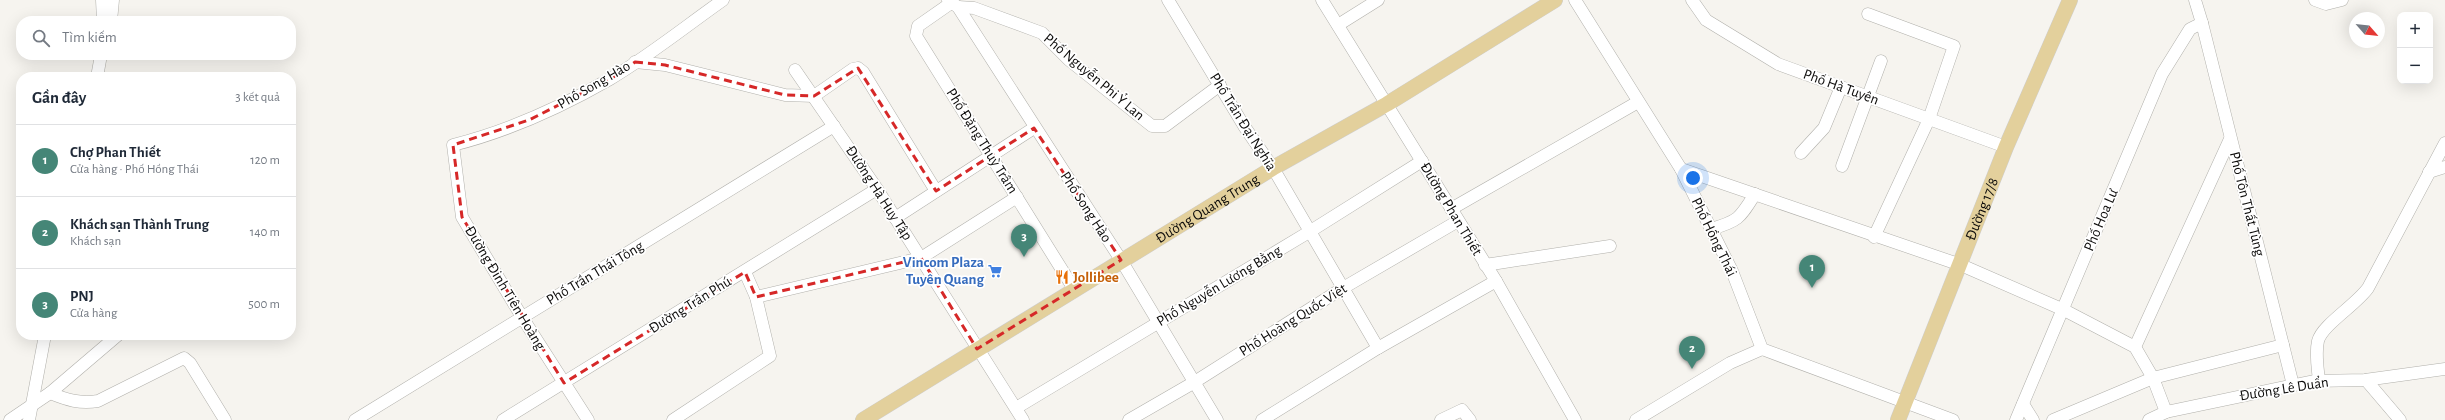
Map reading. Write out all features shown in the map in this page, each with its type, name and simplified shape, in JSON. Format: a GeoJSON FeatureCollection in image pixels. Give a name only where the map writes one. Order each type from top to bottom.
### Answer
{"type":"FeatureCollection","features":[{"type":"Feature","properties":{"kind":"main road","name":"Đường Quang Trung"},"geometry":{"type":"LineString","coordinates":[[863,420],[1273,168],[1387,104],[1554,0]]}},
{"type":"Feature","properties":{"kind":"main road","name":"Đường 17/8"},"geometry":{"type":"LineString","coordinates":[[1898,420],[1961,265],[2006,146],[2070,0]]}},
{"type":"Feature","properties":{"kind":"street"},"geometry":{"type":"LineString","coordinates":[[102,0],[103,16]]}},
{"type":"Feature","properties":{"kind":"street"},"geometry":{"type":"LineString","coordinates":[[112,16],[114,0]]}},
{"type":"Feature","properties":{"kind":"street","name":"Phố Song Hào"},"geometry":{"type":"LineString","coordinates":[[453,145],[529,120],[612,78],[723,0]]}},
{"type":"Feature","properties":{"kind":"street","name":"Phố Trần Đại Nghĩa"},"geometry":{"type":"LineString","coordinates":[[1168,0],[1273,168],[1308,232],[1378,348]]}},
{"type":"Feature","properties":{"kind":"street","name":"Đường Phan Thiết"},"geometry":{"type":"LineString","coordinates":[[1322,0],[1496,281],[1574,420]]}},
{"type":"Feature","properties":{"kind":"street"},"geometry":{"type":"LineString","coordinates":[[1338,25],[1378,0]]}},
{"type":"Feature","properties":{"kind":"street","name":"Phố Hồng Thái"},"geometry":{"type":"LineString","coordinates":[[1575,0],[1681,169],[1732,271],[1762,349]]}},
{"type":"Feature","properties":{"kind":"street","name":"Phố Hà Tuyên"},"geometry":{"type":"LineString","coordinates":[[1692,0],[1706,20],[1778,64],[2006,146]]}},
{"type":"Feature","properties":{"kind":"street","name":"Phố Tôn Thất Tùng"},"geometry":{"type":"LineString","coordinates":[[2195,0],[2198,24],[2230,139],[2293,385]]}},
{"type":"Feature","properties":{"kind":"street"},"geometry":{"type":"LineString","coordinates":[[2315,0],[2326,4],[2342,0]]}},
{"type":"Feature","properties":{"kind":"street","name":"Phố Song Hào"},"geometry":{"type":"LineString","coordinates":[[952,4],[1122,260],[1193,383],[1217,420]]}},
{"type":"Feature","properties":{"kind":"street","name":"Phố Nguyễn Phi Ỷ Lan"},"geometry":{"type":"LineString","coordinates":[[952,4],[974,8],[1042,33],[1069,60],[1152,126],[1165,126],[1220,85]]}},
{"type":"Feature","properties":{"kind":"street","name":"Phố Đặng Thuỳ Trâm"},"geometry":{"type":"LineString","coordinates":[[952,4],[918,26],[916,36],[1074,289]]}},
{"type":"Feature","properties":{"kind":"street"},"geometry":{"type":"LineString","coordinates":[[1868,14],[1954,46],[1929,119],[1874,237]]}},
{"type":"Feature","properties":{"kind":"street","name":"Phố Hoa Lư"},"geometry":{"type":"LineString","coordinates":[[2016,420],[2064,310],[2162,74],[2190,29],[2198,24]]}},
{"type":"Feature","properties":{"kind":"street"},"geometry":{"type":"LineString","coordinates":[[98,72],[100,60]]}},
{"type":"Feature","properties":{"kind":"street"},"geometry":{"type":"LineString","coordinates":[[1842,166],[1881,61]]}},
{"type":"Feature","properties":{"kind":"street"},"geometry":{"type":"LineString","coordinates":[[635,62],[665,65],[785,94],[814,96],[853,69],[858,68],[863,72],[936,191]]}},
{"type":"Feature","properties":{"kind":"street","name":"Đường Hà Huy Tập"},"geometry":{"type":"LineString","coordinates":[[795,70],[876,188],[1023,420]]}},
{"type":"Feature","properties":{"kind":"street"},"geometry":{"type":"LineString","coordinates":[[1801,153],[1824,128],[1841,87]]}},
{"type":"Feature","properties":{"kind":"street"},"geometry":{"type":"LineString","coordinates":[[1451,209],[1638,102]]}},
{"type":"Feature","properties":{"kind":"street","name":"Phố Trần Thái Tông"},"geometry":{"type":"LineString","coordinates":[[355,420],[834,126]]}},
{"type":"Feature","properties":{"kind":"street"},"geometry":{"type":"LineString","coordinates":[[895,218],[1034,128]]}},
{"type":"Feature","properties":{"kind":"street"},"geometry":{"type":"LineString","coordinates":[[2135,347],[2230,139]]}},
{"type":"Feature","properties":{"kind":"street"},"geometry":{"type":"LineString","coordinates":[[2320,381],[2317,353],[2321,334],[2361,298],[2368,288],[2445,143]]}},
{"type":"Feature","properties":{"kind":"street","name":"Đường Đinh Tiên Hoàng"},"geometry":{"type":"LineString","coordinates":[[453,145],[462,217],[522,317],[588,420]]}},
{"type":"Feature","properties":{"kind":"street","name":"Phố Nguyễn Lương Bằng"},"geometry":{"type":"LineString","coordinates":[[1016,408],[1308,232],[1422,161]]}},
{"type":"Feature","properties":{"kind":"street"},"geometry":{"type":"LineString","coordinates":[[2429,172],[2445,167]]}},
{"type":"Feature","properties":{"kind":"street"},"geometry":{"type":"LineString","coordinates":[[1681,169],[1874,237],[1961,265],[2064,310],[2135,347],[2153,378],[2166,412]]}},
{"type":"Feature","properties":{"kind":"street","name":"Đường Trần Phú"},"geometry":{"type":"LineString","coordinates":[[503,420],[745,272],[876,188]]}},
{"type":"Feature","properties":{"kind":"street"},"geometry":{"type":"LineString","coordinates":[[1711,229],[1732,223],[1741,217],[1755,194]]}},
{"type":"Feature","properties":{"kind":"street"},"geometry":{"type":"LineString","coordinates":[[756,297],[921,258],[1017,197]]}},
{"type":"Feature","properties":{"kind":"street","name":"Phố Hoàng Quốc Việt"},"geometry":{"type":"LineString","coordinates":[[1129,420],[1193,383],[1343,288],[1458,221]]}},
{"type":"Feature","properties":{"kind":"street"},"geometry":{"type":"LineString","coordinates":[[1486,265],[1610,246]]}},
{"type":"Feature","properties":{"kind":"street"},"geometry":{"type":"LineString","coordinates":[[673,420],[770,356],[756,297],[745,272]]}},
{"type":"Feature","properties":{"kind":"street"},"geometry":{"type":"LineString","coordinates":[[1262,420],[1378,348],[1496,281]]}},
{"type":"Feature","properties":{"kind":"street"},"geometry":{"type":"LineString","coordinates":[[29,420],[43,340]]}},
{"type":"Feature","properties":{"kind":"street"},"geometry":{"type":"LineString","coordinates":[[10,420],[50,393],[112,340]]}},
{"type":"Feature","properties":{"kind":"street"},"geometry":{"type":"LineString","coordinates":[[2053,420],[2153,378],[2283,345]]}},
{"type":"Feature","properties":{"kind":"street"},"geometry":{"type":"LineString","coordinates":[[1636,420],[1730,363],[1762,349],[1906,401],[1953,420]]}},
{"type":"Feature","properties":{"kind":"street"},"geometry":{"type":"LineString","coordinates":[[50,393],[72,402],[85,403],[98,401],[184,358],[190,363],[225,420]]}},
{"type":"Feature","properties":{"kind":"street","name":"Đường Lê Duẩn"},"geometry":{"type":"LineString","coordinates":[[2149,420],[2166,412],[2293,385],[2320,381],[2366,380],[2445,369]]}},
{"type":"Feature","properties":{"kind":"street"},"geometry":{"type":"LineString","coordinates":[[2366,380],[2400,420]]}},
{"type":"Feature","properties":{"kind":"street"},"geometry":{"type":"LineString","coordinates":[[2023,404],[2034,420]]}},
{"type":"Feature","properties":{"kind":"street"},"geometry":{"type":"LineString","coordinates":[[1441,420],[1462,410],[1470,420]]}},
{"type":"Feature","properties":{"kind":"highlighted area"},"geometry":{"type":"Polygon","coordinates":[[[635,62],[665,65],[785,95],[814,96],[858,68],[936,191],[1034,128],[1121,260],[977,349],[921,258],[756,297],[745,272],[564,383],[462,217],[453,145],[529,120],[612,78],[635,62]]]}},
{"type":"Feature","properties":{"kind":"place","name":"PNJ"},"geometry":{"type":"Point","coordinates":[1024,257]}},
{"type":"Feature","properties":{"kind":"place","name":"Vincom Plaza Tuyên Quang"},"geometry":{"type":"Point","coordinates":[995,271]}},
{"type":"Feature","properties":{"kind":"place","name":"Jollibee"},"geometry":{"type":"Point","coordinates":[1062,277]}},
{"type":"Feature","properties":{"kind":"place","name":"Chợ Phan Thiết"},"geometry":{"type":"Point","coordinates":[1812,288]}},
{"type":"Feature","properties":{"kind":"place","name":"Khách sạn Thành Trung"},"geometry":{"type":"Point","coordinates":[1692,369]}}]}
